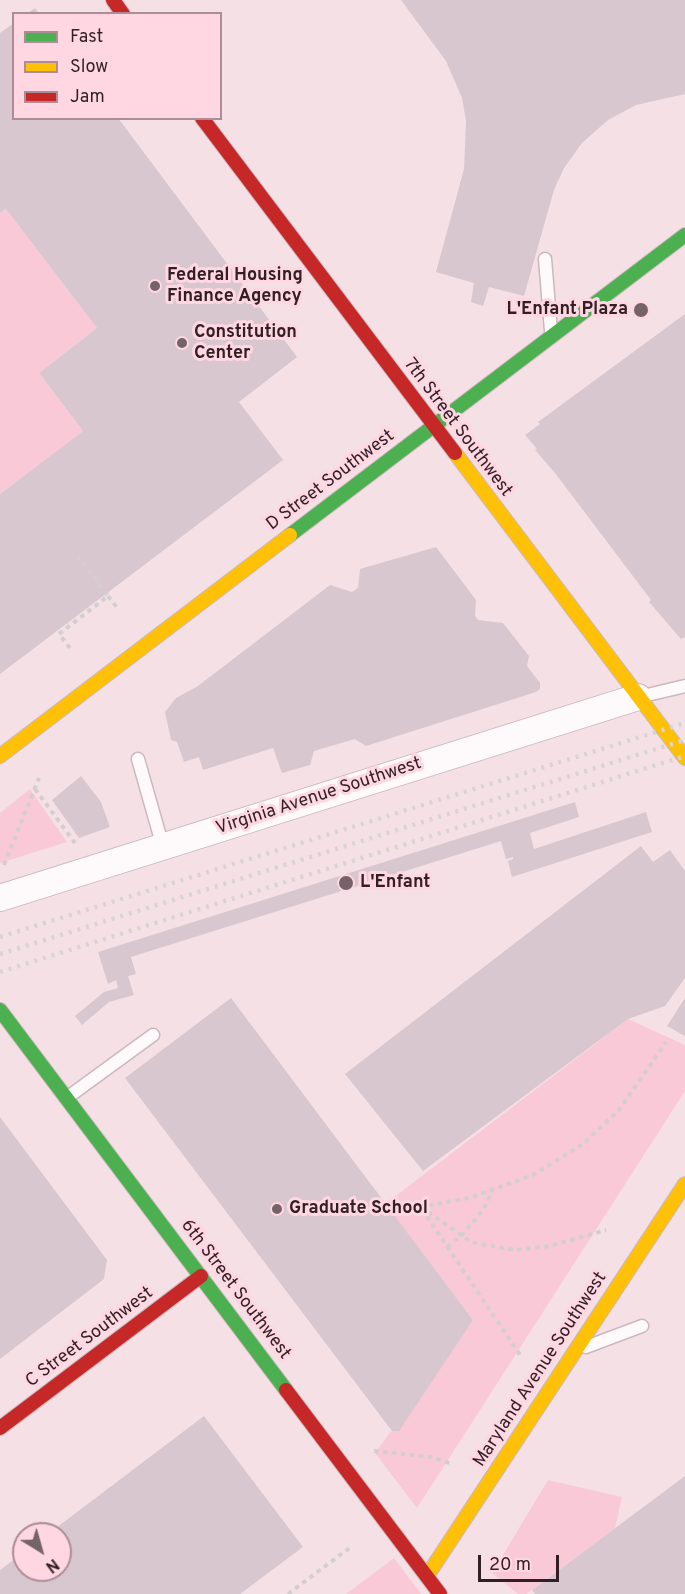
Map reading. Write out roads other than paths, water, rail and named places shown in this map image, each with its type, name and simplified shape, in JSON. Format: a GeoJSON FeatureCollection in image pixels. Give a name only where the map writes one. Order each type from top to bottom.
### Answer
{"type":"FeatureCollection","features":[{"type":"Feature","properties":{"kind":"street","name":"7th Street Southwest"},"geometry":{"type":"LineString","coordinates":[[203,120],[432,426],[685,758]]}},
{"type":"Feature","properties":{"kind":"street","name":"D Street Southwest"},"geometry":{"type":"LineString","coordinates":[[0,756],[685,235]]}},
{"type":"Feature","properties":{"kind":"street","name":"Virginia Avenue Southwest"},"geometry":{"type":"LineString","coordinates":[[0,898],[638,697]]}},
{"type":"Feature","properties":{"kind":"street","name":"6th Street Southwest"},"geometry":{"type":"LineString","coordinates":[[0,1010],[440,1594]]}},
{"type":"Feature","properties":{"kind":"street","name":"Maryland Avenue Southwest"},"geometry":{"type":"LineString","coordinates":[[427,1576],[685,1184]]}},
{"type":"Feature","properties":{"kind":"street","name":"C Street Southwest"},"geometry":{"type":"LineString","coordinates":[[0,1428],[201,1276]]}},
{"type":"Feature","properties":{"kind":"lane"},"geometry":{"type":"LineString","coordinates":[[545,259],[552,335]]}},
{"type":"Feature","properties":{"kind":"lane"},"geometry":{"type":"LineString","coordinates":[[638,697],[685,686]]}},
{"type":"Feature","properties":{"kind":"lane"},"geometry":{"type":"LineString","coordinates":[[138,759],[163,847]]}},
{"type":"Feature","properties":{"kind":"lane"},"geometry":{"type":"LineString","coordinates":[[67,1098],[153,1035]]}},
{"type":"Feature","properties":{"kind":"lane"},"geometry":{"type":"LineString","coordinates":[[576,1350],[642,1326]]}},
{"type":"Feature","properties":{"kind":"railway"},"geometry":{"type":"LineString","coordinates":[[0,937],[685,723]]}},
{"type":"Feature","properties":{"kind":"railway"},"geometry":{"type":"LineString","coordinates":[[0,954],[685,740]]}},
{"type":"Feature","properties":{"kind":"railway"},"geometry":{"type":"LineString","coordinates":[[0,972],[685,756]]}},
{"type":"Feature","properties":{"kind":"place","name":"Federal Housing Finance Agency"},"geometry":{"type":"Point","coordinates":[155,286]}},
{"type":"Feature","properties":{"kind":"place","name":"L'Enfant Plaza"},"geometry":{"type":"Point","coordinates":[641,310]}},
{"type":"Feature","properties":{"kind":"place","name":"Constitution Center"},"geometry":{"type":"Point","coordinates":[182,343]}},
{"type":"Feature","properties":{"kind":"place","name":"L'Enfant"},"geometry":{"type":"Point","coordinates":[346,883]}},
{"type":"Feature","properties":{"kind":"place","name":"Graduate School"},"geometry":{"type":"Point","coordinates":[277,1209]}}]}
